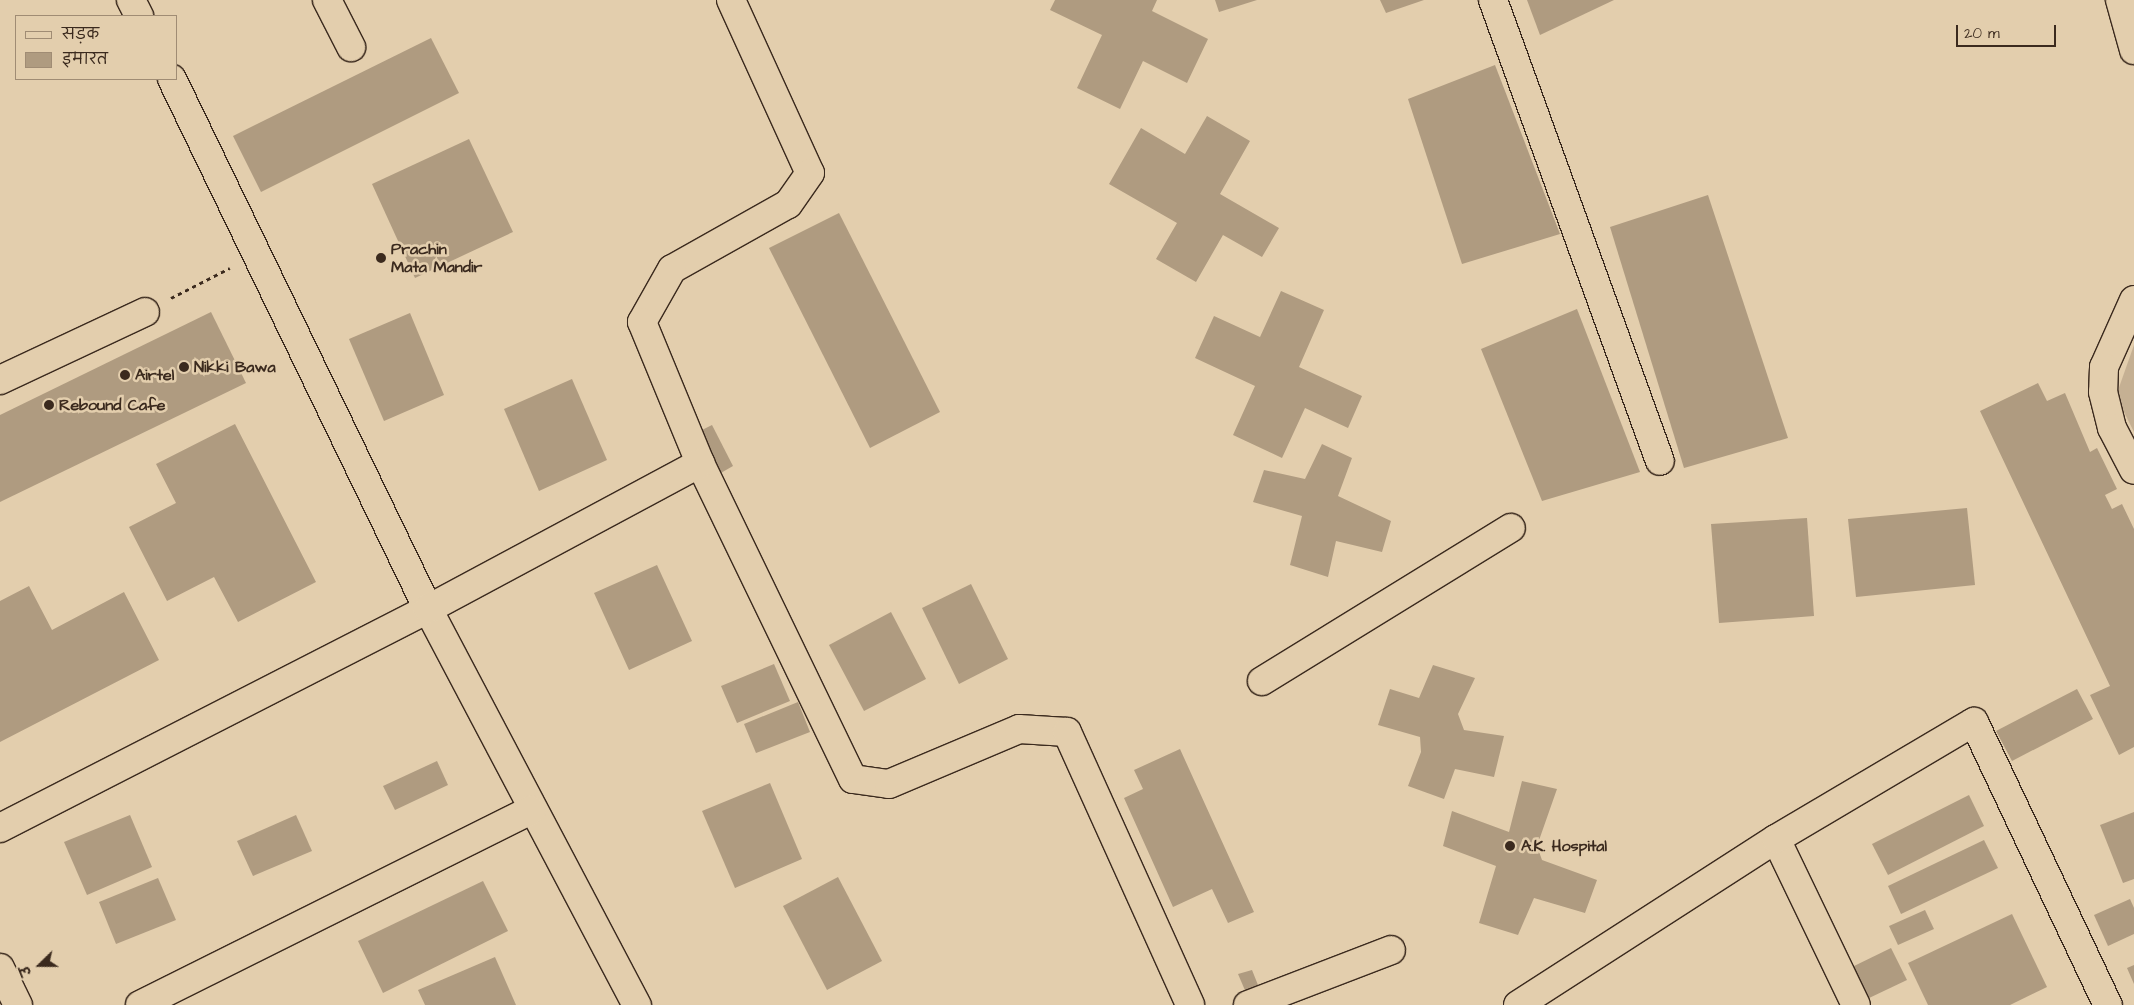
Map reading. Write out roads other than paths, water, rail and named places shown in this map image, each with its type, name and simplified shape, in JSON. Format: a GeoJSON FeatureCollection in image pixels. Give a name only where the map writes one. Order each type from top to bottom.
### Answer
{"type":"FeatureCollection","features":[{"type":"Feature","properties":{"kind":"street"},"geometry":{"type":"LineString","coordinates":[[131,0],[138,15]]}},
{"type":"Feature","properties":{"kind":"street"},"geometry":{"type":"LineString","coordinates":[[327,0],[351,47]]}},
{"type":"Feature","properties":{"kind":"street"},"geometry":{"type":"LineString","coordinates":[[731,0],[810,173],[788,204],[672,269],[642,322],[700,463],[853,779],[889,784],[1019,729],[1067,732],[1190,1005]]}},
{"type":"Feature","properties":{"kind":"street"},"geometry":{"type":"LineString","coordinates":[[2120,0],[2134,50]]}},
{"type":"Feature","properties":{"kind":"street"},"geometry":{"type":"LineString","coordinates":[[1499,2],[1660,461]]}},
{"type":"Feature","properties":{"kind":"street"},"geometry":{"type":"LineString","coordinates":[[172,80],[255,256],[428,609],[531,810],[637,1005]]}},
{"type":"Feature","properties":{"kind":"street"},"geometry":{"type":"LineString","coordinates":[[2134,300],[2104,367],[2103,392],[2112,428],[2134,470]]}},
{"type":"Feature","properties":{"kind":"street"},"geometry":{"type":"LineString","coordinates":[[0,380],[144,312]]}},
{"type":"Feature","properties":{"kind":"street"},"geometry":{"type":"LineString","coordinates":[[0,828],[428,609],[700,463]]}},
{"type":"Feature","properties":{"kind":"street"},"geometry":{"type":"LineString","coordinates":[[1262,681],[1511,528]]}},
{"type":"Feature","properties":{"kind":"street"},"geometry":{"type":"LineString","coordinates":[[1518,1005],[1776,839],[1974,722],[2108,1005]]}},
{"type":"Feature","properties":{"kind":"street"},"geometry":{"type":"LineString","coordinates":[[140,1005],[531,810]]}},
{"type":"Feature","properties":{"kind":"street"},"geometry":{"type":"LineString","coordinates":[[1776,839],[1856,1005]]}},
{"type":"Feature","properties":{"kind":"street"},"geometry":{"type":"LineString","coordinates":[[1248,1005],[1391,950]]}},
{"type":"Feature","properties":{"kind":"street"},"geometry":{"type":"LineString","coordinates":[[0,968],[18,1005]]}},
{"type":"Feature","properties":{"kind":"place","name":"Prachin Mata Mandir"},"geometry":{"type":"Point","coordinates":[381,258]}},
{"type":"Feature","properties":{"kind":"place","name":"Nikki Bawa"},"geometry":{"type":"Point","coordinates":[184,367]}},
{"type":"Feature","properties":{"kind":"place","name":"Airtel"},"geometry":{"type":"Point","coordinates":[125,375]}},
{"type":"Feature","properties":{"kind":"place","name":"Rebound Cafe"},"geometry":{"type":"Point","coordinates":[49,405]}},
{"type":"Feature","properties":{"kind":"place","name":"A.K. Hospital"},"geometry":{"type":"Point","coordinates":[1510,846]}}]}
